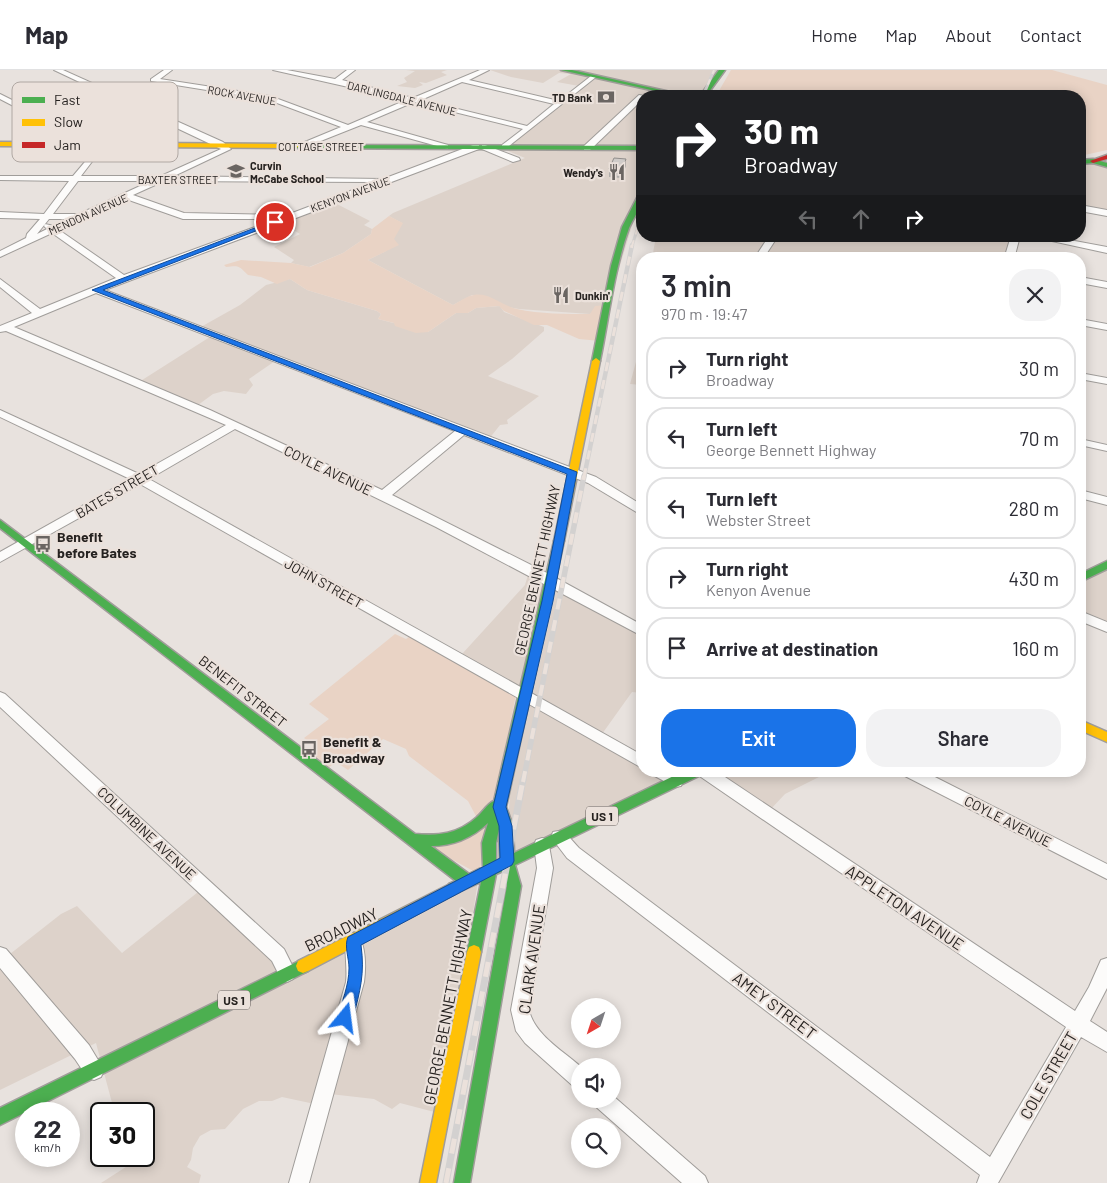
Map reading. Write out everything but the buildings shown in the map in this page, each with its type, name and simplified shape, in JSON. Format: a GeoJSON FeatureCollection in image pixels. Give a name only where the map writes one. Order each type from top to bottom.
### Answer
{"type":"FeatureCollection","features":[{"type":"Feature","properties":{"kind":"main road"},"geometry":{"type":"LineString","coordinates":[[569,70],[636,91]]}},
{"type":"Feature","properties":{"kind":"main road"},"geometry":{"type":"LineString","coordinates":[[707,90],[722,70]]}},
{"type":"Feature","properties":{"kind":"main road","name":"COTTAGE STREET"},"geometry":{"type":"LineString","coordinates":[[178,146],[636,148]]}},
{"type":"Feature","properties":{"kind":"main road"},"geometry":{"type":"LineString","coordinates":[[1086,162],[1104,163]]}},
{"type":"Feature","properties":{"kind":"main road"},"geometry":{"type":"LineString","coordinates":[[1086,166],[1104,163]]}},
{"type":"Feature","properties":{"kind":"main road","name":"GEORGE BENNETT HIGHWAY"},"geometry":{"type":"LineString","coordinates":[[428,1183],[490,870],[489,843],[526,695],[552,580],[572,472],[622,242],[636,208]]}},
{"type":"Feature","properties":{"kind":"main road","name":"BENEFIT STREET"},"geometry":{"type":"LineString","coordinates":[[0,523],[468,882]]}},
{"type":"Feature","properties":{"kind":"main road"},"geometry":{"type":"LineString","coordinates":[[1086,575],[1107,565]]}},
{"type":"Feature","properties":{"kind":"main road"},"geometry":{"type":"LineString","coordinates":[[1086,728],[1107,737]]}},
{"type":"Feature","properties":{"kind":"main road","name":"BROADWAY"},"geometry":{"type":"LineString","coordinates":[[0,1117],[287,973],[353,942],[507,861],[684,777]]}},
{"type":"Feature","properties":{"kind":"main road"},"geometry":{"type":"LineString","coordinates":[[409,838],[431,842],[456,840],[471,832],[500,803]]}},
{"type":"Feature","properties":{"kind":"main road"},"geometry":{"type":"LineString","coordinates":[[462,1183],[514,886],[507,861],[506,826],[500,803]]}},
{"type":"Feature","properties":{"kind":"street"},"geometry":{"type":"LineString","coordinates":[[57,70],[83,82]]}},
{"type":"Feature","properties":{"kind":"street","name":"ROCK AVENUE"},"geometry":{"type":"LineString","coordinates":[[166,82],[153,80],[169,70]]}},
{"type":"Feature","properties":{"kind":"street","name":"DARLINGDALE AVENUE"},"geometry":{"type":"LineString","coordinates":[[280,70],[336,81],[527,128]]}},
{"type":"Feature","properties":{"kind":"street"},"geometry":{"type":"LineString","coordinates":[[336,81],[352,70]]}},
{"type":"Feature","properties":{"kind":"street"},"geometry":{"type":"LineString","coordinates":[[303,146],[486,70]]}},
{"type":"Feature","properties":{"kind":"street"},"geometry":{"type":"LineString","coordinates":[[505,147],[594,77]]}},
{"type":"Feature","properties":{"kind":"street"},"geometry":{"type":"LineString","coordinates":[[461,80],[559,103]]}},
{"type":"Feature","properties":{"kind":"street","name":"ROCK AVENUE"},"geometry":{"type":"LineString","coordinates":[[178,84],[270,98],[347,127]]}},
{"type":"Feature","properties":{"kind":"street"},"geometry":{"type":"LineString","coordinates":[[0,96],[12,102]]}},
{"type":"Feature","properties":{"kind":"street"},"geometry":{"type":"LineString","coordinates":[[587,148],[636,102]]}},
{"type":"Feature","properties":{"kind":"street"},"geometry":{"type":"LineString","coordinates":[[359,122],[445,147]]}},
{"type":"Feature","properties":{"kind":"street"},"geometry":{"type":"LineString","coordinates":[[178,125],[224,146]]}},
{"type":"Feature","properties":{"kind":"street","name":"MENDON AVENUE"},"geometry":{"type":"LineString","coordinates":[[0,254],[220,153],[226,149],[224,146]]}},
{"type":"Feature","properties":{"kind":"street"},"geometry":{"type":"LineString","coordinates":[[481,147],[516,160]]}},
{"type":"Feature","properties":{"kind":"street","name":"KENYON AVENUE"},"geometry":{"type":"LineString","coordinates":[[3,328],[123,279],[481,147]]}},
{"type":"Feature","properties":{"kind":"street"},"geometry":{"type":"LineString","coordinates":[[32,239],[30,236],[33,230],[45,218],[88,162]]}},
{"type":"Feature","properties":{"kind":"street","name":"BAXTER STREET"},"geometry":{"type":"LineString","coordinates":[[0,178],[385,181]]}},
{"type":"Feature","properties":{"kind":"street"},"geometry":{"type":"LineString","coordinates":[[127,196],[183,216],[289,217]]}},
{"type":"Feature","properties":{"kind":"street"},"geometry":{"type":"LineString","coordinates":[[1086,209],[1107,213]]}},
{"type":"Feature","properties":{"kind":"street"},"geometry":{"type":"LineString","coordinates":[[0,215],[45,218],[80,217]]}},
{"type":"Feature","properties":{"kind":"street"},"geometry":{"type":"LineString","coordinates":[[45,218],[53,229],[123,279]]}},
{"type":"Feature","properties":{"kind":"street"},"geometry":{"type":"LineString","coordinates":[[1065,242],[1107,250]]}},
{"type":"Feature","properties":{"kind":"street"},"geometry":{"type":"LineString","coordinates":[[1086,281],[1107,285]]}},
{"type":"Feature","properties":{"kind":"street"},"geometry":{"type":"LineString","coordinates":[[0,282],[39,313]]}},
{"type":"Feature","properties":{"kind":"street"},"geometry":{"type":"LineString","coordinates":[[96,290],[592,480],[636,506]]}},
{"type":"Feature","properties":{"kind":"street"},"geometry":{"type":"LineString","coordinates":[[1086,323],[1107,327]]}},
{"type":"Feature","properties":{"kind":"street","name":"COYLE AVENUE"},"geometry":{"type":"LineString","coordinates":[[3,328],[234,425],[552,580],[636,628]]}},
{"type":"Feature","properties":{"kind":"street"},"geometry":{"type":"LineString","coordinates":[[1086,377],[1107,381]]}},
{"type":"Feature","properties":{"kind":"street","name":"JOHN STREET"},"geometry":{"type":"LineString","coordinates":[[0,413],[140,478],[636,759]]}},
{"type":"Feature","properties":{"kind":"street","name":"BATES STREET"},"geometry":{"type":"LineString","coordinates":[[0,558],[234,425]]}},
{"type":"Feature","properties":{"kind":"street"},"geometry":{"type":"LineString","coordinates":[[383,496],[462,431]]}},
{"type":"Feature","properties":{"kind":"street"},"geometry":{"type":"LineString","coordinates":[[1086,443],[1107,448]]}},
{"type":"Feature","properties":{"kind":"street"},"geometry":{"type":"LineString","coordinates":[[1086,496],[1107,501]]}},
{"type":"Feature","properties":{"kind":"street"},"geometry":{"type":"LineString","coordinates":[[1086,618],[1107,627]]}},
{"type":"Feature","properties":{"kind":"street","name":"COLUMBINE AVENUE"},"geometry":{"type":"LineString","coordinates":[[0,698],[278,955],[287,973]]}},
{"type":"Feature","properties":{"kind":"street"},"geometry":{"type":"LineString","coordinates":[[668,777],[675,781]]}},
{"type":"Feature","properties":{"kind":"street","name":"APPLETON AVENUE"},"geometry":{"type":"LineString","coordinates":[[712,777],[1107,1043]]}},
{"type":"Feature","properties":{"kind":"street","name":"COYLE AVENUE"},"geometry":{"type":"LineString","coordinates":[[920,777],[1107,872]]}},
{"type":"Feature","properties":{"kind":"street","name":"AMEY STREET"},"geometry":{"type":"LineString","coordinates":[[559,837],[573,853],[990,1178]]}},
{"type":"Feature","properties":{"kind":"street","name":"CLARK AVENUE"},"geometry":{"type":"LineString","coordinates":[[542,845],[545,868],[520,1010],[523,1025],[532,1036],[571,1071]]}},
{"type":"Feature","properties":{"kind":"street"},"geometry":{"type":"LineString","coordinates":[[299,1183],[355,982],[357,967],[353,942]]}},
{"type":"Feature","properties":{"kind":"street"},"geometry":{"type":"LineString","coordinates":[[0,955],[82,1052],[94,1070]]}},
{"type":"Feature","properties":{"kind":"street","name":"COLE STREET"},"geometry":{"type":"LineString","coordinates":[[990,1178],[1096,993],[1107,966]]}},
{"type":"Feature","properties":{"kind":"street"},"geometry":{"type":"LineString","coordinates":[[612,1108],[698,1183]]}},
{"type":"Feature","properties":{"kind":"shaded area"},"geometry":{"type":"Polygon","coordinates":[[[406,70],[447,70],[441,72],[447,75],[426,83],[419,82],[423,85],[415,88],[397,86],[407,82],[404,78],[415,71],[406,70]]]}},
{"type":"Feature","properties":{"kind":"shaded area"},"geometry":{"type":"Polygon","coordinates":[[[490,70],[722,70],[707,90],[636,90],[636,213],[608,305],[590,314],[519,309],[503,306],[489,297],[472,295],[453,305],[368,260],[386,251],[402,223],[389,216],[393,213],[525,158],[496,146],[505,146],[579,86],[557,82],[571,74],[559,73],[543,83],[511,77],[490,70]]]}},
{"type":"Feature","properties":{"kind":"shaded area"},"geometry":{"type":"Polygon","coordinates":[[[731,70],[1052,70],[1107,85],[1107,150],[1086,155],[1086,90],[719,90],[731,70]]]}},
{"type":"Feature","properties":{"kind":"shaded area"},"geometry":{"type":"Polygon","coordinates":[[[1101,157],[1107,164],[1107,212],[1086,208],[1086,160],[1101,157]]]}},
{"type":"Feature","properties":{"kind":"shaded area"},"geometry":{"type":"Polygon","coordinates":[[[333,202],[370,221],[364,225],[372,229],[371,234],[343,253],[309,267],[291,263],[294,260],[274,247],[300,234],[278,221],[333,202]]]}},
{"type":"Feature","properties":{"kind":"shaded area"},"geometry":{"type":"Polygon","coordinates":[[[389,216],[403,223],[394,239],[399,245],[368,260],[453,305],[474,295],[480,295],[490,297],[517,309],[544,313],[590,314],[595,306],[608,305],[600,341],[579,339],[547,325],[534,325],[504,311],[499,306],[476,308],[468,313],[456,313],[428,332],[416,333],[395,326],[394,323],[378,319],[381,314],[377,311],[307,290],[290,279],[277,284],[261,277],[248,275],[239,267],[226,267],[224,265],[241,260],[291,263],[310,267],[343,253],[371,234],[372,229],[389,216]]]}},
{"type":"Feature","properties":{"kind":"shaded area"},"geometry":{"type":"Polygon","coordinates":[[[655,242],[1015,242],[1011,252],[653,252],[655,242]]]}},
{"type":"Feature","properties":{"kind":"shaded area"},"geometry":{"type":"Polygon","coordinates":[[[290,279],[307,290],[377,311],[381,314],[378,319],[428,332],[456,313],[468,313],[476,308],[500,306],[504,312],[544,327],[544,331],[512,359],[488,376],[539,396],[507,420],[508,424],[500,425],[489,439],[278,359],[249,379],[253,385],[246,394],[224,391],[213,394],[198,405],[139,382],[213,335],[199,328],[240,305],[266,285],[290,279]]]}},
{"type":"Feature","properties":{"kind":"shaded area"},"geometry":{"type":"Polygon","coordinates":[[[636,362],[636,384],[630,384],[636,362]]]}},
{"type":"Feature","properties":{"kind":"shaded area"},"geometry":{"type":"Polygon","coordinates":[[[1107,564],[1107,623],[1086,615],[1086,574],[1107,564]]]}},
{"type":"Feature","properties":{"kind":"shaded area"},"geometry":{"type":"Polygon","coordinates":[[[530,568],[636,626],[636,692],[632,692],[602,734],[636,754],[636,777],[674,777],[505,864],[518,685],[462,654],[525,585],[530,568]]]}},
{"type":"Feature","properties":{"kind":"shaded area"},"geometry":{"type":"Polygon","coordinates":[[[417,631],[518,685],[479,874],[423,844],[442,839],[479,822],[468,801],[409,756],[406,749],[383,739],[348,770],[336,762],[327,769],[307,752],[315,746],[304,738],[329,719],[309,704],[395,634],[406,639],[417,631]]]}},
{"type":"Feature","properties":{"kind":"shaded area"},"geometry":{"type":"Polygon","coordinates":[[[716,777],[819,777],[785,794],[769,811],[716,777]]]}},
{"type":"Feature","properties":{"kind":"shaded area"},"geometry":{"type":"Polygon","coordinates":[[[479,874],[442,1114],[400,1103],[392,1109],[374,1099],[330,1094],[324,1106],[282,1097],[272,1101],[259,1101],[243,1109],[225,1129],[211,1130],[200,1136],[193,1148],[191,1160],[187,1167],[201,1175],[199,1183],[101,1183],[126,1167],[155,1167],[155,1102],[112,1102],[96,1043],[0,1090],[0,955],[10,954],[61,914],[77,906],[122,953],[208,884],[293,965],[479,874]]]}},
{"type":"Feature","properties":{"kind":"railway"},"geometry":{"type":"LineString","coordinates":[[706,90],[714,70]]}},
{"type":"Feature","properties":{"kind":"railway"},"geometry":{"type":"LineString","coordinates":[[632,246],[636,233]]}},
{"type":"Feature","properties":{"kind":"railway"},"geometry":{"type":"LineString","coordinates":[[584,477],[632,245]]}},
{"type":"Feature","properties":{"kind":"railway"},"geometry":{"type":"LineString","coordinates":[[523,782],[584,476]]}},
{"type":"Feature","properties":{"kind":"railway"},"geometry":{"type":"LineString","coordinates":[[446,1183],[523,780]]}},
{"type":"Feature","properties":{"kind":"traffic: fast"},"geometry":{"type":"LineString","coordinates":[[564,70],[657,90]]}},
{"type":"Feature","properties":{"kind":"traffic: fast"},"geometry":{"type":"LineString","coordinates":[[707,90],[722,70]]}},
{"type":"Feature","properties":{"kind":"traffic: fast"},"geometry":{"type":"LineString","coordinates":[[296,146],[636,148]]}},
{"type":"Feature","properties":{"kind":"traffic: fast"},"geometry":{"type":"LineString","coordinates":[[1086,162],[1093,161],[1107,165]]}},
{"type":"Feature","properties":{"kind":"traffic: fast"},"geometry":{"type":"LineString","coordinates":[[596,361],[615,266],[626,227],[636,206]]}},
{"type":"Feature","properties":{"kind":"traffic: fast"},"geometry":{"type":"LineString","coordinates":[[0,523],[468,882]]}},
{"type":"Feature","properties":{"kind":"traffic: fast"},"geometry":{"type":"LineString","coordinates":[[474,952],[490,870],[489,843],[501,800],[559,541]]}},
{"type":"Feature","properties":{"kind":"traffic: fast"},"geometry":{"type":"LineString","coordinates":[[1086,575],[1107,565]]}},
{"type":"Feature","properties":{"kind":"traffic: fast"},"geometry":{"type":"LineString","coordinates":[[454,888],[685,777]]}},
{"type":"Feature","properties":{"kind":"traffic: fast"},"geometry":{"type":"LineString","coordinates":[[412,839],[439,840],[459,836],[477,825],[496,806]]}},
{"type":"Feature","properties":{"kind":"traffic: fast"},"geometry":{"type":"LineString","coordinates":[[462,1183],[514,886],[507,861],[506,826],[499,807]]}},
{"type":"Feature","properties":{"kind":"traffic: fast"},"geometry":{"type":"LineString","coordinates":[[0,1117],[303,966]]}},
{"type":"Feature","properties":{"kind":"traffic: slow"},"geometry":{"type":"LineString","coordinates":[[0,144],[12,144]]}},
{"type":"Feature","properties":{"kind":"traffic: slow"},"geometry":{"type":"LineString","coordinates":[[178,145],[296,146]]}},
{"type":"Feature","properties":{"kind":"traffic: slow"},"geometry":{"type":"LineString","coordinates":[[559,541],[596,361]]}},
{"type":"Feature","properties":{"kind":"traffic: slow"},"geometry":{"type":"LineString","coordinates":[[1086,728],[1107,737]]}},
{"type":"Feature","properties":{"kind":"traffic: slow"},"geometry":{"type":"LineString","coordinates":[[303,966],[454,888]]}},
{"type":"Feature","properties":{"kind":"traffic: slow"},"geometry":{"type":"LineString","coordinates":[[428,1183],[474,952]]}},
{"type":"Feature","properties":{"kind":"traffic: jam"},"geometry":{"type":"LineString","coordinates":[[1093,161],[1107,157]]}},
{"type":"Feature","properties":{"kind":"place","name":"TD Bank"},"geometry":{"type":"Point","coordinates":[606,97]}},
{"type":"Feature","properties":{"kind":"place","name":"Curvin McCabe School"},"geometry":{"type":"Point","coordinates":[236,171]}},
{"type":"Feature","properties":{"kind":"place","name":"Wendy's"},"geometry":{"type":"Point","coordinates":[617,172]}},
{"type":"Feature","properties":{"kind":"place","name":"Dunkin'"},"geometry":{"type":"Point","coordinates":[561,295]}},
{"type":"Feature","properties":{"kind":"place","name":"Benefit before Bates"},"geometry":{"type":"Point","coordinates":[43,544]}},
{"type":"Feature","properties":{"kind":"place","name":"Benefit & Broadway"},"geometry":{"type":"Point","coordinates":[309,749]}},
{"type":"Feature","properties":{"kind":"route"},"geometry":{"type":"LineString","coordinates":[[275,222],[96,290],[572,472],[547,601],[499,807],[506,826],[507,861],[353,942],[357,967],[345,1018]]}}]}
